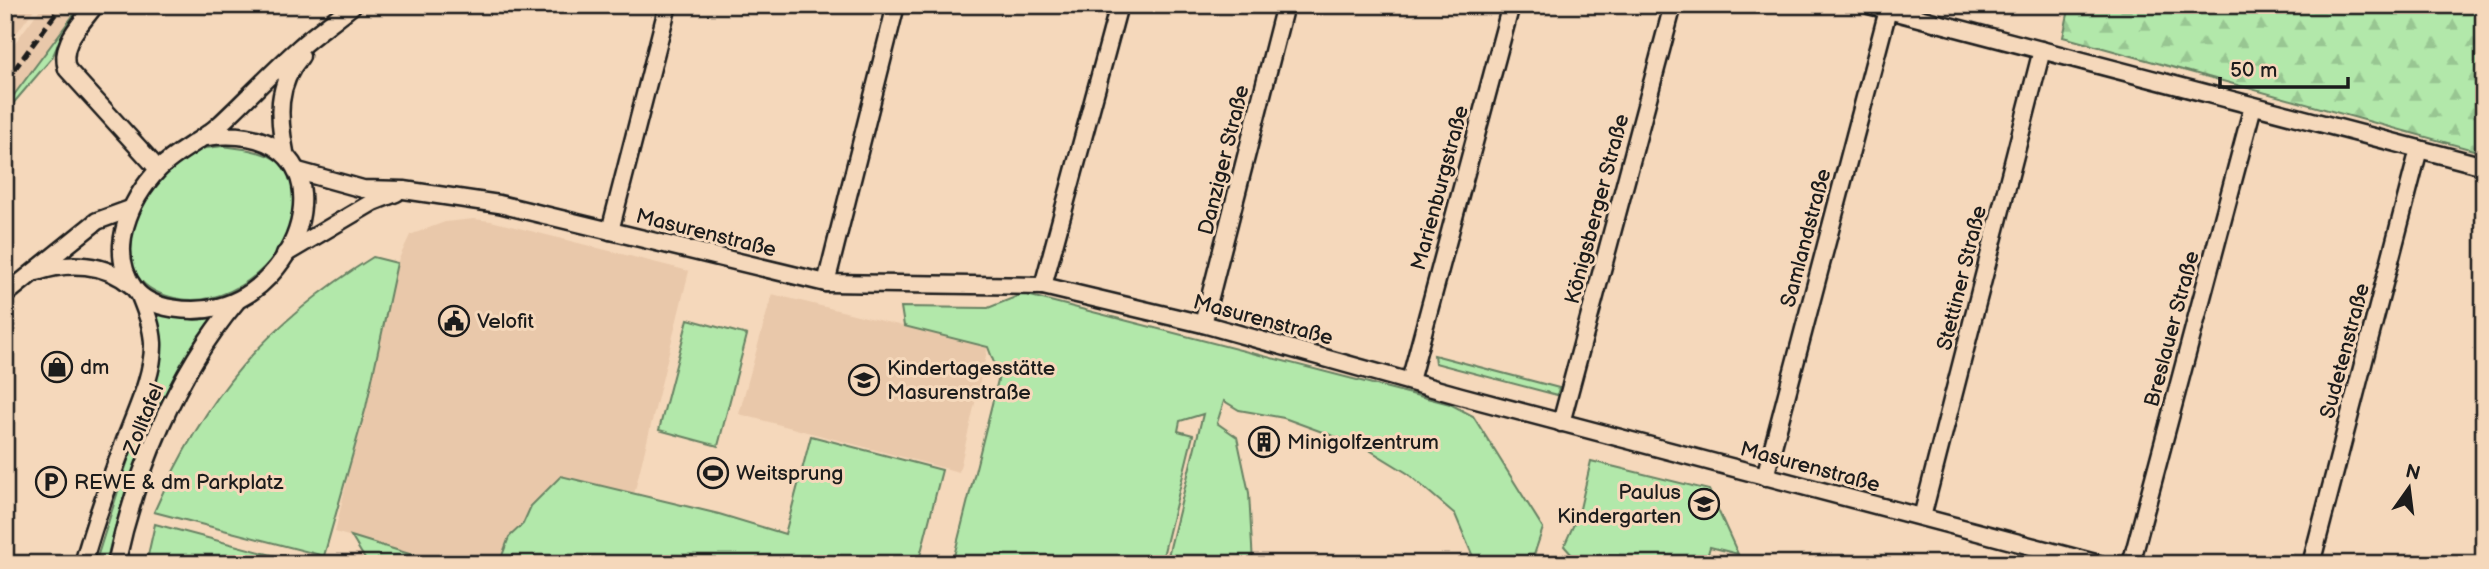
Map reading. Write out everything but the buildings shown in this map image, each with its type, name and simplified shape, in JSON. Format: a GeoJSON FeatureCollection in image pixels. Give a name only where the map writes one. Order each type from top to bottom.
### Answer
{"type":"FeatureCollection","features":[{"type":"Feature","properties":{"kind":"street"},"geometry":{"type":"LineString","coordinates":[[96,5],[66,45],[64,58],[68,69],[158,169]]}},
{"type":"Feature","properties":{"kind":"street"},"geometry":{"type":"LineString","coordinates":[[136,291],[123,264],[122,229],[130,209],[158,169],[183,149],[206,137],[302,46],[353,5]]}},
{"type":"Feature","properties":{"kind":"street"},"geometry":{"type":"LineString","coordinates":[[610,231],[668,5]]}},
{"type":"Feature","properties":{"kind":"street"},"geometry":{"type":"LineString","coordinates":[[826,283],[896,5]]}},
{"type":"Feature","properties":{"kind":"street"},"geometry":{"type":"LineString","coordinates":[[1043,286],[1119,5]]}},
{"type":"Feature","properties":{"kind":"street","name":"Danziger Straße"},"geometry":{"type":"LineString","coordinates":[[1203,324],[1285,5]]}},
{"type":"Feature","properties":{"kind":"street","name":"Marienburgstraße"},"geometry":{"type":"LineString","coordinates":[[1410,382],[1511,5]]}},
{"type":"Feature","properties":{"kind":"street","name":"Königsberger Straße"},"geometry":{"type":"LineString","coordinates":[[1561,423],[1673,5]]}},
{"type":"Feature","properties":{"kind":"street"},"geometry":{"type":"LineString","coordinates":[[1869,5],[2484,166]]}},
{"type":"Feature","properties":{"kind":"street","name":"Samlandstraße"},"geometry":{"type":"LineString","coordinates":[[1765,477],[1888,10]]}},
{"type":"Feature","properties":{"kind":"street"},"geometry":{"type":"LineString","coordinates":[[285,152],[278,111],[282,93],[290,68],[322,31]]}},
{"type":"Feature","properties":{"kind":"street","name":"Stettiner Straße"},"geometry":{"type":"LineString","coordinates":[[1922,517],[2042,50]]}},
{"type":"Feature","properties":{"kind":"street","name":"Breslauer Straße"},"geometry":{"type":"LineString","coordinates":[[2131,564],[2253,106]]}},
{"type":"Feature","properties":{"kind":"street"},"geometry":{"type":"LineString","coordinates":[[28,275],[51,267],[76,265],[101,268],[118,274],[136,291],[187,310],[236,302],[266,281],[285,254],[304,199],[298,170],[285,152],[267,140],[250,137],[206,137]]}},
{"type":"Feature","properties":{"kind":"street","name":"Sudetenstraße"},"geometry":{"type":"LineString","coordinates":[[2311,564],[2419,149]]}},
{"type":"Feature","properties":{"kind":"street","name":"Masurenstraße"},"geometry":{"type":"LineString","coordinates":[[298,170],[363,189],[404,190],[499,204],[826,283],[1043,286],[1203,324],[1561,423],[2099,564]]}},
{"type":"Feature","properties":{"kind":"street"},"geometry":{"type":"LineString","coordinates":[[285,254],[373,202],[404,190]]}},
{"type":"Feature","properties":{"kind":"street"},"geometry":{"type":"LineString","coordinates":[[5,295],[97,222],[130,209]]}},
{"type":"Feature","properties":{"kind":"street","name":"Zolltafel"},"geometry":{"type":"LineString","coordinates":[[83,564],[97,513],[142,395],[153,345],[150,321],[136,291]]}},
{"type":"Feature","properties":{"kind":"street","name":"Zolltafel"},"geometry":{"type":"LineString","coordinates":[[116,564],[152,451],[182,382],[207,337],[236,302]]}},
{"type":"Feature","properties":{"kind":"shaded area"},"geometry":{"type":"Polygon","coordinates":[[[5,5],[37,5],[5,49],[5,5]]]}},
{"type":"Feature","properties":{"kind":"shaded area"},"geometry":{"type":"Polygon","coordinates":[[[43,5],[81,5],[5,107],[5,56],[43,5]]]}},
{"type":"Feature","properties":{"kind":"shaded area"},"geometry":{"type":"Polygon","coordinates":[[[474,219],[689,271],[634,494],[561,476],[531,506],[523,524],[509,537],[499,564],[441,564],[335,532],[397,263],[410,235],[445,222],[474,219]]]}},
{"type":"Feature","properties":{"kind":"shaded area","name":"Kindertagesstätte Masurenstraße"},"geometry":{"type":"Polygon","coordinates":[[[772,294],[988,347],[959,472],[739,414],[772,294]]]}},
{"type":"Feature","properties":{"kind":"green space"},"geometry":{"type":"Polygon","coordinates":[[[81,5],[86,5],[59,42],[52,58],[5,113],[5,107],[81,5]]]}},
{"type":"Feature","properties":{"kind":"green space"},"geometry":{"type":"Polygon","coordinates":[[[2070,5],[2484,5],[2484,153],[2063,37],[2070,5]]]}},
{"type":"Feature","properties":{"kind":"green space"},"geometry":{"type":"Polygon","coordinates":[[[221,146],[267,155],[291,175],[297,198],[292,224],[278,251],[257,274],[230,291],[200,300],[167,296],[144,284],[133,267],[130,246],[135,223],[145,200],[177,163],[198,150],[221,146]]]}},
{"type":"Feature","properties":{"kind":"green space"},"geometry":{"type":"Polygon","coordinates":[[[373,257],[397,263],[366,407],[324,556],[154,512],[195,433],[242,366],[300,309],[373,257]]]}},
{"type":"Feature","properties":{"kind":"green space"},"geometry":{"type":"Polygon","coordinates":[[[1023,294],[1450,404],[1473,416],[1543,528],[1531,564],[1476,564],[1455,514],[1407,473],[1366,448],[1284,418],[1239,410],[1224,401],[1217,423],[1237,437],[1249,493],[1253,564],[1166,564],[1203,414],[1180,421],[1178,431],[1193,435],[1161,564],[952,564],[999,376],[988,347],[904,326],[901,307],[988,308],[1023,294]]]}},
{"type":"Feature","properties":{"kind":"green space"},"geometry":{"type":"Polygon","coordinates":[[[154,311],[195,320],[214,316],[179,368],[148,434],[123,502],[106,564],[95,564],[159,362],[162,345],[154,311]]]}},
{"type":"Feature","properties":{"kind":"green space"},"geometry":{"type":"Polygon","coordinates":[[[688,319],[747,335],[718,446],[659,430],[688,319]]]}},
{"type":"Feature","properties":{"kind":"green space"},"geometry":{"type":"Polygon","coordinates":[[[1434,355],[1559,388],[1557,395],[1435,363],[1434,355]]]}},
{"type":"Feature","properties":{"kind":"green space"},"geometry":{"type":"Polygon","coordinates":[[[811,436],[942,470],[918,564],[499,564],[509,537],[523,524],[531,506],[561,476],[719,514],[785,534],[811,436]]]}},
{"type":"Feature","properties":{"kind":"green space"},"geometry":{"type":"Polygon","coordinates":[[[1591,461],[1709,490],[1738,554],[1710,547],[1705,564],[1580,564],[1564,546],[1579,513],[1591,461]]]}},
{"type":"Feature","properties":{"kind":"green space"},"geometry":{"type":"Polygon","coordinates":[[[155,524],[283,558],[293,564],[146,564],[155,524]]]}},
{"type":"Feature","properties":{"kind":"green space"},"geometry":{"type":"Polygon","coordinates":[[[351,536],[442,564],[368,564],[351,536]]]}},
{"type":"Feature","properties":{"kind":"railway"},"geometry":{"type":"LineString","coordinates":[[5,82],[62,5]]}},
{"type":"Feature","properties":{"kind":"place","name":"Velofit"},"geometry":{"type":"Point","coordinates":[454,321]}},
{"type":"Feature","properties":{"kind":"place","name":"dm"},"geometry":{"type":"Point","coordinates":[57,367]}},
{"type":"Feature","properties":{"kind":"place","name":"Kindertagesstätte Masurenstraße"},"geometry":{"type":"Point","coordinates":[864,380]}},
{"type":"Feature","properties":{"kind":"place","name":"Minigolfzentrum"},"geometry":{"type":"Point","coordinates":[1264,442]}},
{"type":"Feature","properties":{"kind":"place","name":"Weitsprung"},"geometry":{"type":"Point","coordinates":[713,473]}},
{"type":"Feature","properties":{"kind":"place","name":"REWE & dm Parkplatz"},"geometry":{"type":"Point","coordinates":[51,482]}},
{"type":"Feature","properties":{"kind":"place","name":"Paulus Kindergarten"},"geometry":{"type":"Point","coordinates":[1704,504]}}]}
